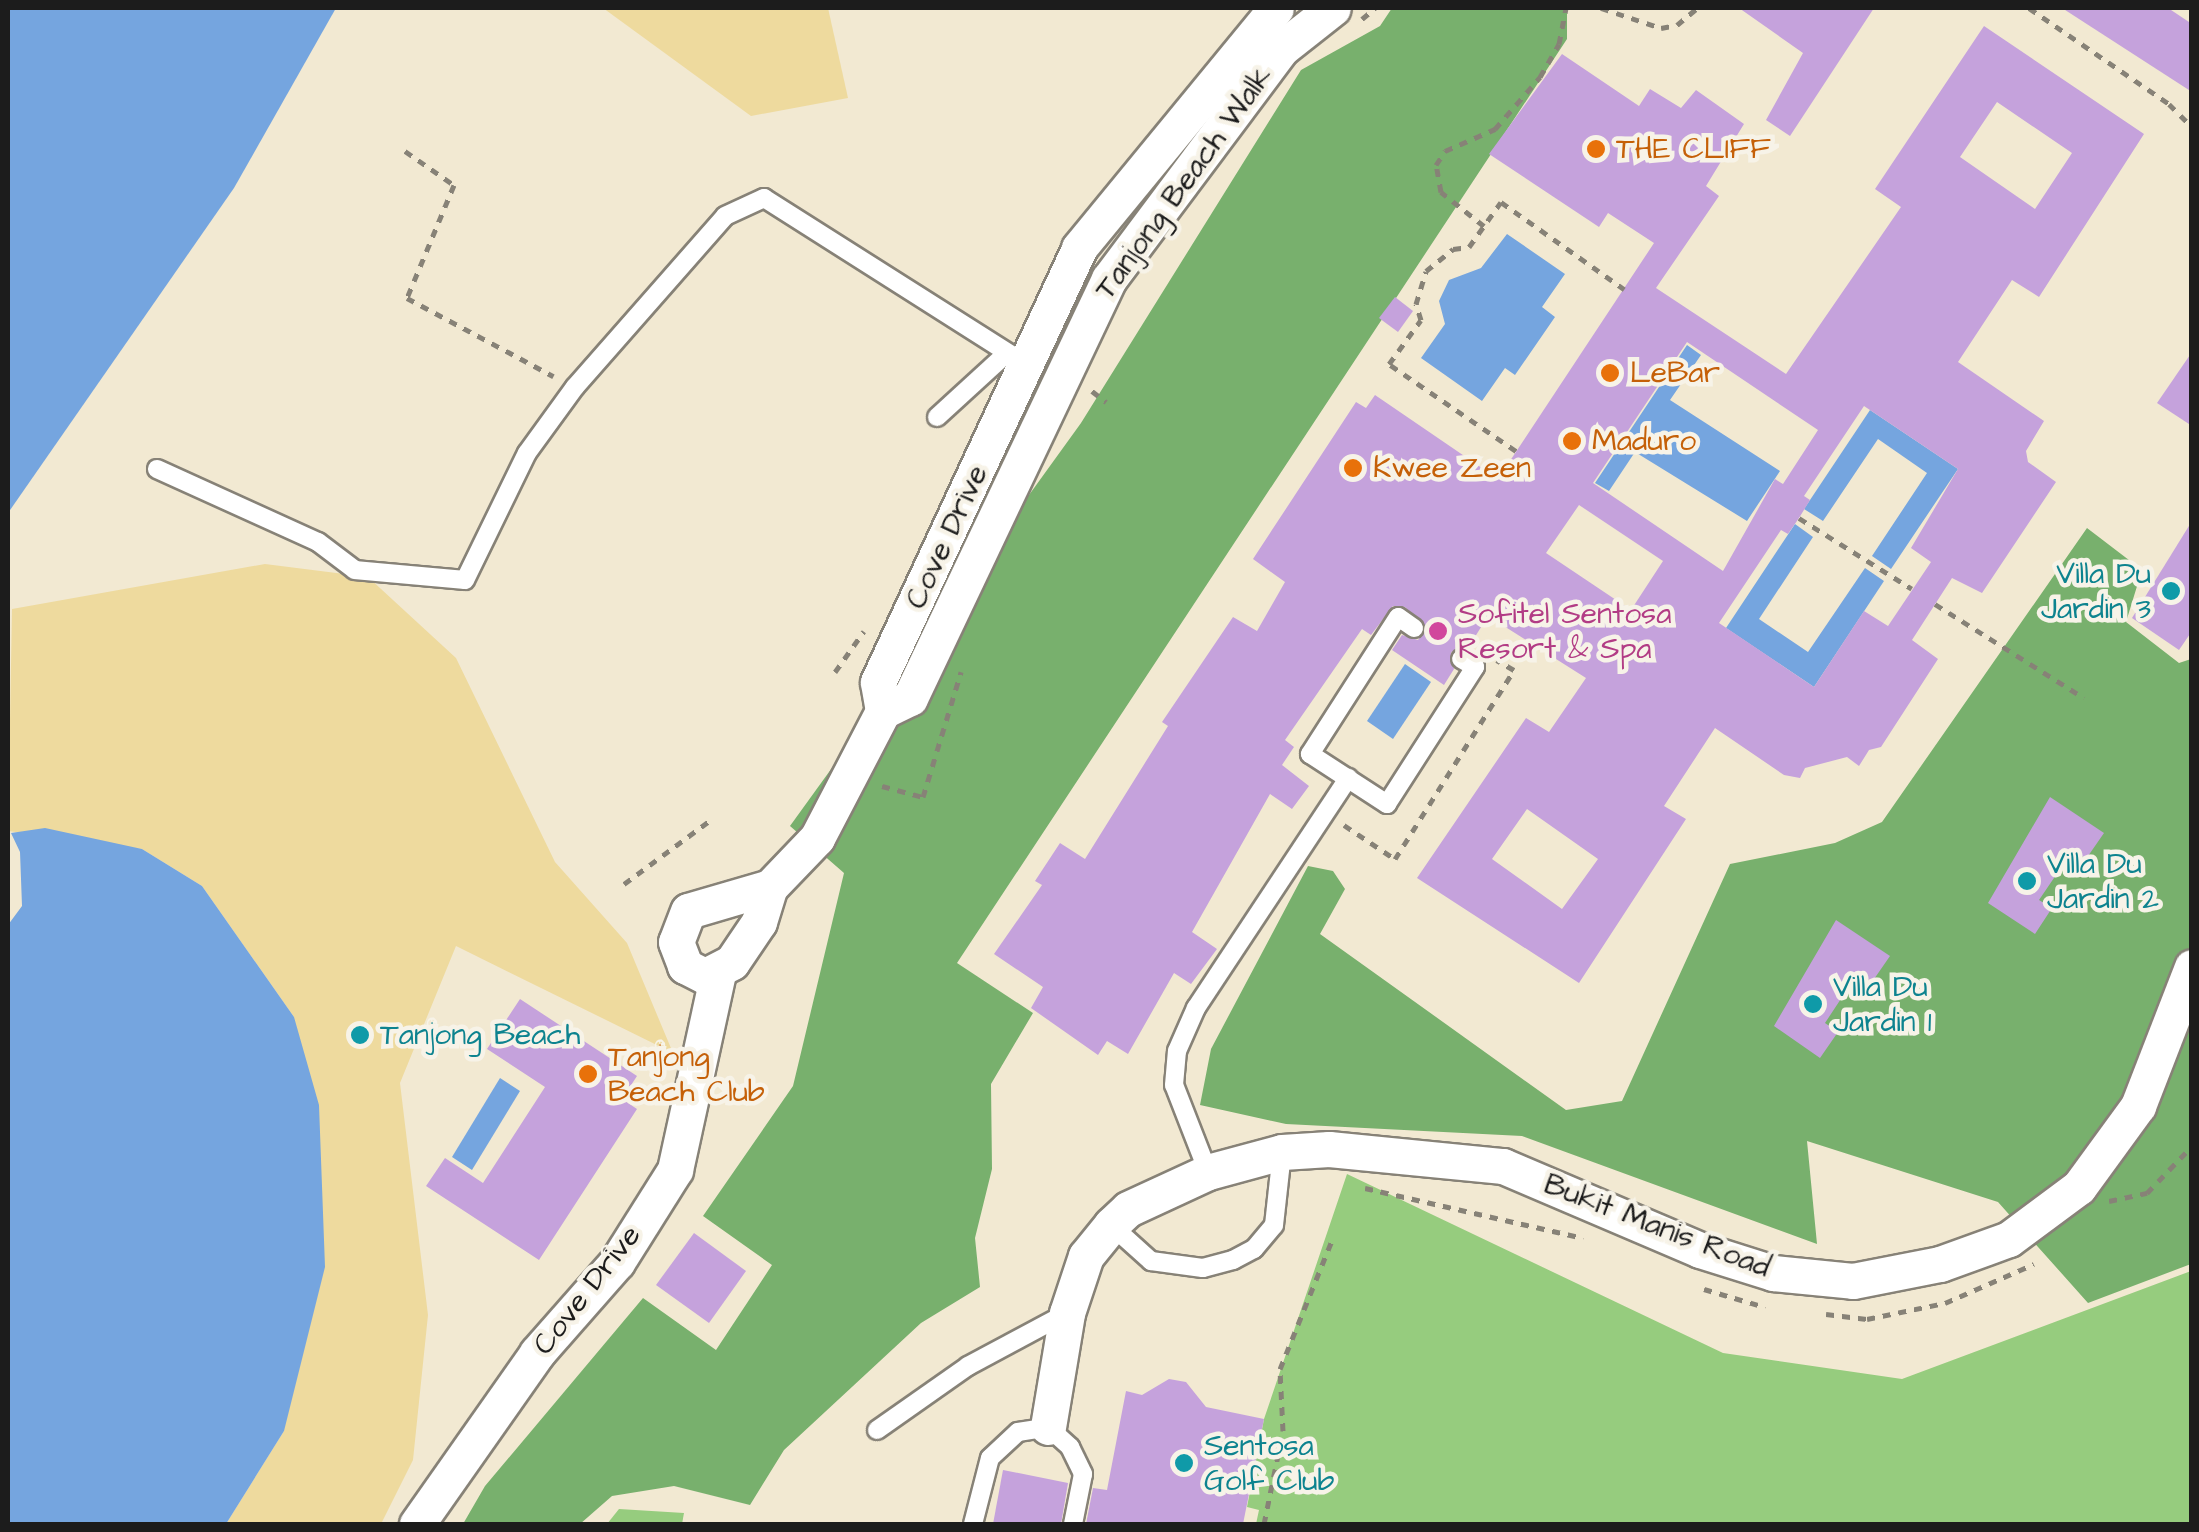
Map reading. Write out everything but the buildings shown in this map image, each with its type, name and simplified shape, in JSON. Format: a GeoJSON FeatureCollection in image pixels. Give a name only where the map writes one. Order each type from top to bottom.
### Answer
{"type":"FeatureCollection","features":[{"type":"Feature","properties":{"kind":"street","name":"Tanjong Beach Walk"},"geometry":{"type":"LineString","coordinates":[[1036,433],[1108,279],[1281,49],[1333,8]]}},
{"type":"Feature","properties":{"kind":"street","name":"Tanjong Beach Walk"},"geometry":{"type":"LineString","coordinates":[[1017,360],[1079,248],[1268,10]]}},
{"type":"Feature","properties":{"kind":"street"},"geometry":{"type":"LineString","coordinates":[[1017,360],[1061,379]]}},
{"type":"Feature","properties":{"kind":"street","name":"Cove Drive"},"geometry":{"type":"LineString","coordinates":[[418,1524],[537,1353],[616,1262],[675,1170],[718,973],[752,934],[770,887],[817,838],[883,710],[878,682],[1017,360]]}},
{"type":"Feature","properties":{"kind":"street","name":"Cove Drive"},"geometry":{"type":"LineString","coordinates":[[883,710],[910,698],[1036,433]]}},
{"type":"Feature","properties":{"kind":"street"},"geometry":{"type":"LineString","coordinates":[[718,973],[694,974],[685,966],[676,949],[681,917],[701,905],[770,887]]}},
{"type":"Feature","properties":{"kind":"street","name":"Bukit Manis Road"},"geometry":{"type":"LineString","coordinates":[[1048,1427],[1066,1313],[1086,1256],[1112,1225],[1128,1209],[1208,1172],[1282,1152],[1329,1149],[1503,1166],[1700,1250],[1773,1273],[1853,1281],[1940,1264],[2009,1239],[2079,1187],[2138,1106],[2192,967]]}},
{"type":"Feature","properties":{"kind":"lane"},"geometry":{"type":"LineString","coordinates":[[157,469],[318,542],[355,570],[465,580],[527,453],[575,387],[726,216],[764,198],[1017,360],[937,417]]}},
{"type":"Feature","properties":{"kind":"lane"},"geometry":{"type":"LineString","coordinates":[[1414,628],[1398,617],[1310,754],[1387,804],[1475,667],[1461,658]]}},
{"type":"Feature","properties":{"kind":"lane"},"geometry":{"type":"LineString","coordinates":[[1208,1172],[1177,1096],[1177,1051],[1196,1008],[1348,778]]}},
{"type":"Feature","properties":{"kind":"lane"},"geometry":{"type":"LineString","coordinates":[[1112,1225],[1150,1261],[1202,1268],[1232,1260],[1254,1249],[1274,1225],[1282,1152]]}},
{"type":"Feature","properties":{"kind":"lane"},"geometry":{"type":"LineString","coordinates":[[877,1430],[968,1366],[1066,1313]]}},
{"type":"Feature","properties":{"kind":"lane"},"geometry":{"type":"LineString","coordinates":[[973,1524],[990,1458],[1018,1432],[1048,1427],[1070,1446],[1083,1474],[1073,1524]]}},
{"type":"Feature","properties":{"kind":"path"},"geometry":{"type":"LineString","coordinates":[[1484,226],[1440,192],[1436,165],[1445,151],[1496,129],[1540,77],[1559,44],[1566,8]]}},
{"type":"Feature","properties":{"kind":"path"},"geometry":{"type":"LineString","coordinates":[[1602,8],[1661,28],[1676,25],[1697,8]]}},
{"type":"Feature","properties":{"kind":"path"},"geometry":{"type":"LineString","coordinates":[[2029,8],[2169,104],[2192,127]]}},
{"type":"Feature","properties":{"kind":"path"},"geometry":{"type":"LineString","coordinates":[[406,151],[454,186],[407,298],[575,387]]}},
{"type":"Feature","properties":{"kind":"path"},"geometry":{"type":"LineString","coordinates":[[1516,451],[1389,364],[1420,320],[1416,304],[1426,271],[1453,248],[1470,247],[1501,202],[1624,289]]}},
{"type":"Feature","properties":{"kind":"path"},"geometry":{"type":"LineString","coordinates":[[1799,518],[1912,590]]}},
{"type":"Feature","properties":{"kind":"path"},"geometry":{"type":"LineString","coordinates":[[1935,604],[2084,698]]}},
{"type":"Feature","properties":{"kind":"path"},"geometry":{"type":"LineString","coordinates":[[624,884],[710,821]]}},
{"type":"Feature","properties":{"kind":"path"},"geometry":{"type":"LineString","coordinates":[[2079,1187],[2107,1202],[2147,1194],[2192,1146]]}},
{"type":"Feature","properties":{"kind":"path"},"geometry":{"type":"LineString","coordinates":[[1362,1187],[1506,1216]]}},
{"type":"Feature","properties":{"kind":"path"},"geometry":{"type":"LineString","coordinates":[[1264,1524],[1283,1431],[1280,1369],[1333,1238]]}},
{"type":"Feature","properties":{"kind":"green space"},"geometry":{"type":"Polygon","coordinates":[[[1392,8],[1567,8],[1567,39],[957,963],[1033,1013],[991,1084],[992,1169],[975,1238],[980,1287],[921,1323],[784,1450],[750,1505],[674,1486],[612,1496],[580,1524],[463,1524],[485,1486],[643,1298],[716,1350],[772,1265],[703,1216],[793,1086],[844,873],[790,826],[1081,423],[1301,70],[1380,26],[1392,8]]]}},
{"type":"Feature","properties":{"kind":"green space"},"geometry":{"type":"Polygon","coordinates":[[[2087,528],[2142,570],[2126,622],[2179,663],[2191,659],[2191,1264],[2088,1303],[1998,1202],[1807,1141],[1817,1244],[1522,1136],[1286,1124],[1200,1105],[1211,1049],[1308,866],[1333,871],[1345,889],[1320,934],[1566,1110],[1622,1101],[1730,864],[1835,843],[1882,822],[2087,528]]]}},
{"type":"Feature","properties":{"kind":"green space"},"geometry":{"type":"Polygon","coordinates":[[[1347,1174],[1723,1353],[1902,1379],[2191,1271],[2191,1524],[1256,1524],[1259,1510],[1247,1507],[1264,1419],[1347,1174]]]}},
{"type":"Feature","properties":{"kind":"green space"},"geometry":{"type":"Polygon","coordinates":[[[619,1509],[684,1513],[682,1524],[607,1524],[619,1509]]]}},
{"type":"Feature","properties":{"kind":"sand"},"geometry":{"type":"Polygon","coordinates":[[[603,8],[828,8],[848,98],[751,116],[603,8]]]}},
{"type":"Feature","properties":{"kind":"sand","name":"Tanjong Beach"},"geometry":{"type":"Polygon","coordinates":[[[265,564],[368,577],[456,658],[555,862],[627,943],[673,1053],[456,946],[400,1083],[428,1315],[413,1460],[381,1524],[226,1524],[284,1431],[294,1017],[202,886],[142,849],[8,831],[12,609],[265,564]]]}},
{"type":"Feature","properties":{"kind":"water"},"geometry":{"type":"Polygon","coordinates":[[[8,8],[336,8],[234,188],[8,513],[8,8]]]}},
{"type":"Feature","properties":{"kind":"water"},"geometry":{"type":"Polygon","coordinates":[[[1507,234],[1565,274],[1542,307],[1555,317],[1515,375],[1505,368],[1482,401],[1421,358],[1445,324],[1439,301],[1449,280],[1481,268],[1507,234]]]}},
{"type":"Feature","properties":{"kind":"water"},"geometry":{"type":"Polygon","coordinates":[[[1687,345],[1701,355],[1670,400],[1780,471],[1747,521],[1635,452],[1609,491],[1595,483],[1687,345]]]}},
{"type":"Feature","properties":{"kind":"water"},"geometry":{"type":"Polygon","coordinates":[[[1870,410],[1958,469],[1891,569],[1872,556],[1927,473],[1878,439],[1823,521],[1804,509],[1870,410]]]}},
{"type":"Feature","properties":{"kind":"water"},"geometry":{"type":"Polygon","coordinates":[[[1795,524],[1813,537],[1759,619],[1808,652],[1865,568],[1884,581],[1814,687],[1726,628],[1795,524]]]}},
{"type":"Feature","properties":{"kind":"water"},"geometry":{"type":"Polygon","coordinates":[[[1405,664],[1431,682],[1393,739],[1367,721],[1405,664]]]}},
{"type":"Feature","properties":{"kind":"water"},"geometry":{"type":"Polygon","coordinates":[[[45,828],[142,849],[202,886],[294,1017],[319,1105],[325,1267],[284,1431],[226,1524],[8,1524],[8,925],[22,906],[20,852],[11,833],[45,828]]]}},
{"type":"Feature","properties":{"kind":"water"},"geometry":{"type":"Polygon","coordinates":[[[500,1078],[520,1091],[472,1170],[452,1157],[500,1078]]]}},
{"type":"Feature","properties":{"kind":"place","name":"THE CLIFF"},"geometry":{"type":"Point","coordinates":[1596,149]}},
{"type":"Feature","properties":{"kind":"place","name":"LeBar"},"geometry":{"type":"Point","coordinates":[1610,373]}},
{"type":"Feature","properties":{"kind":"place","name":"Maduro"},"geometry":{"type":"Point","coordinates":[1572,441]}},
{"type":"Feature","properties":{"kind":"place","name":"Kwee Zeen"},"geometry":{"type":"Point","coordinates":[1353,468]}},
{"type":"Feature","properties":{"kind":"place","name":"Villa Du Jardin 3"},"geometry":{"type":"Point","coordinates":[2171,591]}},
{"type":"Feature","properties":{"kind":"place","name":"Sofitel Sentosa Resort & Spa"},"geometry":{"type":"Point","coordinates":[1438,631]}},
{"type":"Feature","properties":{"kind":"place","name":"Villa Du Jardin 2"},"geometry":{"type":"Point","coordinates":[2027,881]}},
{"type":"Feature","properties":{"kind":"place","name":"Villa Du Jardin 1"},"geometry":{"type":"Point","coordinates":[1813,1004]}},
{"type":"Feature","properties":{"kind":"place","name":"Tanjong Beach"},"geometry":{"type":"Point","coordinates":[360,1035]}},
{"type":"Feature","properties":{"kind":"place","name":"Tanjong Beach Club"},"geometry":{"type":"Point","coordinates":[588,1074]}},
{"type":"Feature","properties":{"kind":"place","name":"Sentosa Golf Club"},"geometry":{"type":"Point","coordinates":[1184,1463]}}]}
